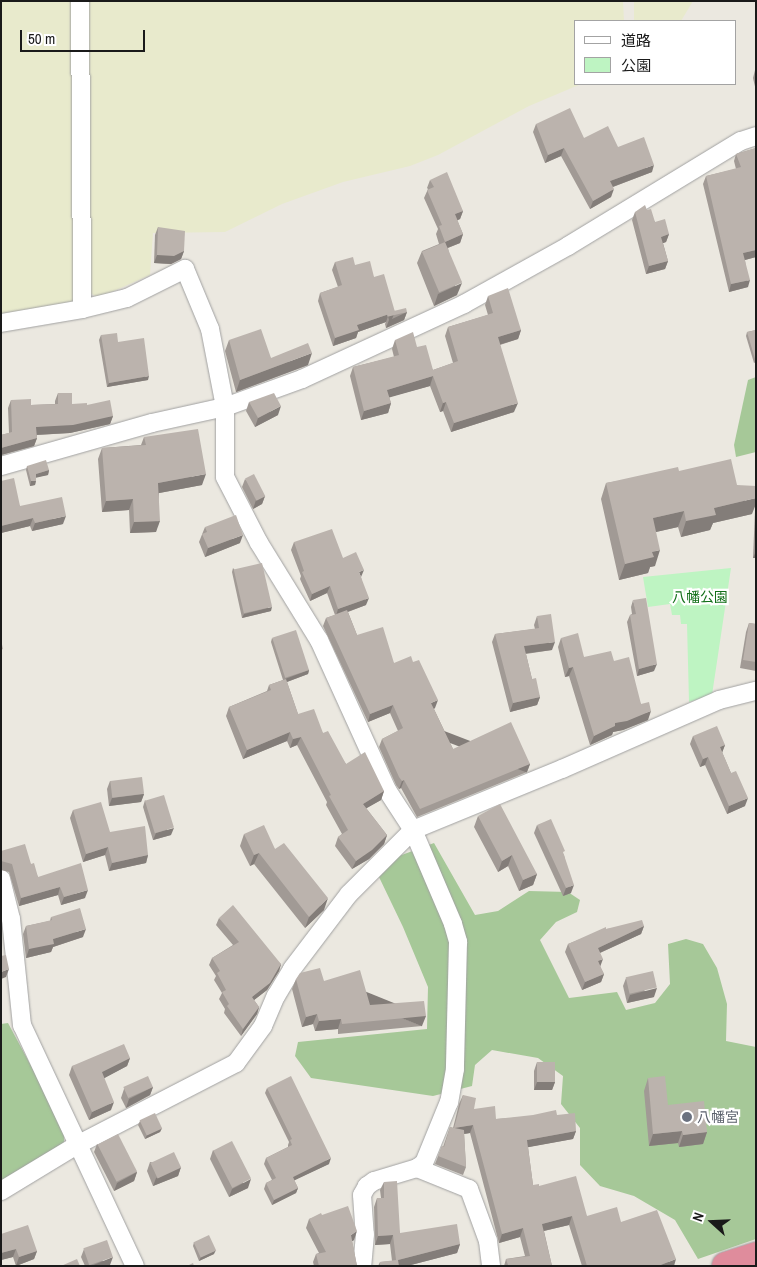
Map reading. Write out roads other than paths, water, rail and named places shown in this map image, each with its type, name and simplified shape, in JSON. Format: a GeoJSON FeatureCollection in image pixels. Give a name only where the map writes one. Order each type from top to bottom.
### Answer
{"type":"FeatureCollection","features":[{"type":"Feature","properties":{"kind":"highway"},"geometry":{"type":"LineString","coordinates":[[726,1266],[756,1256]]}},
{"type":"Feature","properties":{"kind":"street"},"geometry":{"type":"LineString","coordinates":[[80,1],[82,309]]}},
{"type":"Feature","properties":{"kind":"street"},"geometry":{"type":"LineString","coordinates":[[1,466],[152,423],[225,407],[302,380],[464,304],[568,246],[741,141],[756,136]]}},
{"type":"Feature","properties":{"kind":"street"},"geometry":{"type":"LineString","coordinates":[[1,322],[82,309],[127,298],[185,269],[210,330],[225,407],[225,477],[259,543],[319,640],[387,790],[413,830],[454,924],[458,942],[455,1069],[449,1102],[424,1163],[417,1168],[374,1181],[367,1186],[362,1195],[365,1234],[362,1266]]}},
{"type":"Feature","properties":{"kind":"street"},"geometry":{"type":"LineString","coordinates":[[1,1191],[77,1145],[236,1063],[263,1026],[276,996],[292,969],[343,901],[413,830],[562,769],[719,700],[756,691]]}},
{"type":"Feature","properties":{"kind":"street"},"geometry":{"type":"LineString","coordinates":[[1,878],[11,919],[22,1025],[135,1266]]}},
{"type":"Feature","properties":{"kind":"street"},"geometry":{"type":"LineString","coordinates":[[417,1168],[469,1189],[488,1241],[491,1266]]}},
{"type":"Feature","properties":{"kind":"place","name":"八幡宮"},"geometry":{"type":"Point","coordinates":[687,1117]}},
{"type":"Feature","properties":{"kind":"park label","name":"八幡公園"},"geometry":{"type":"Point","coordinates":[700,597]}}]}
